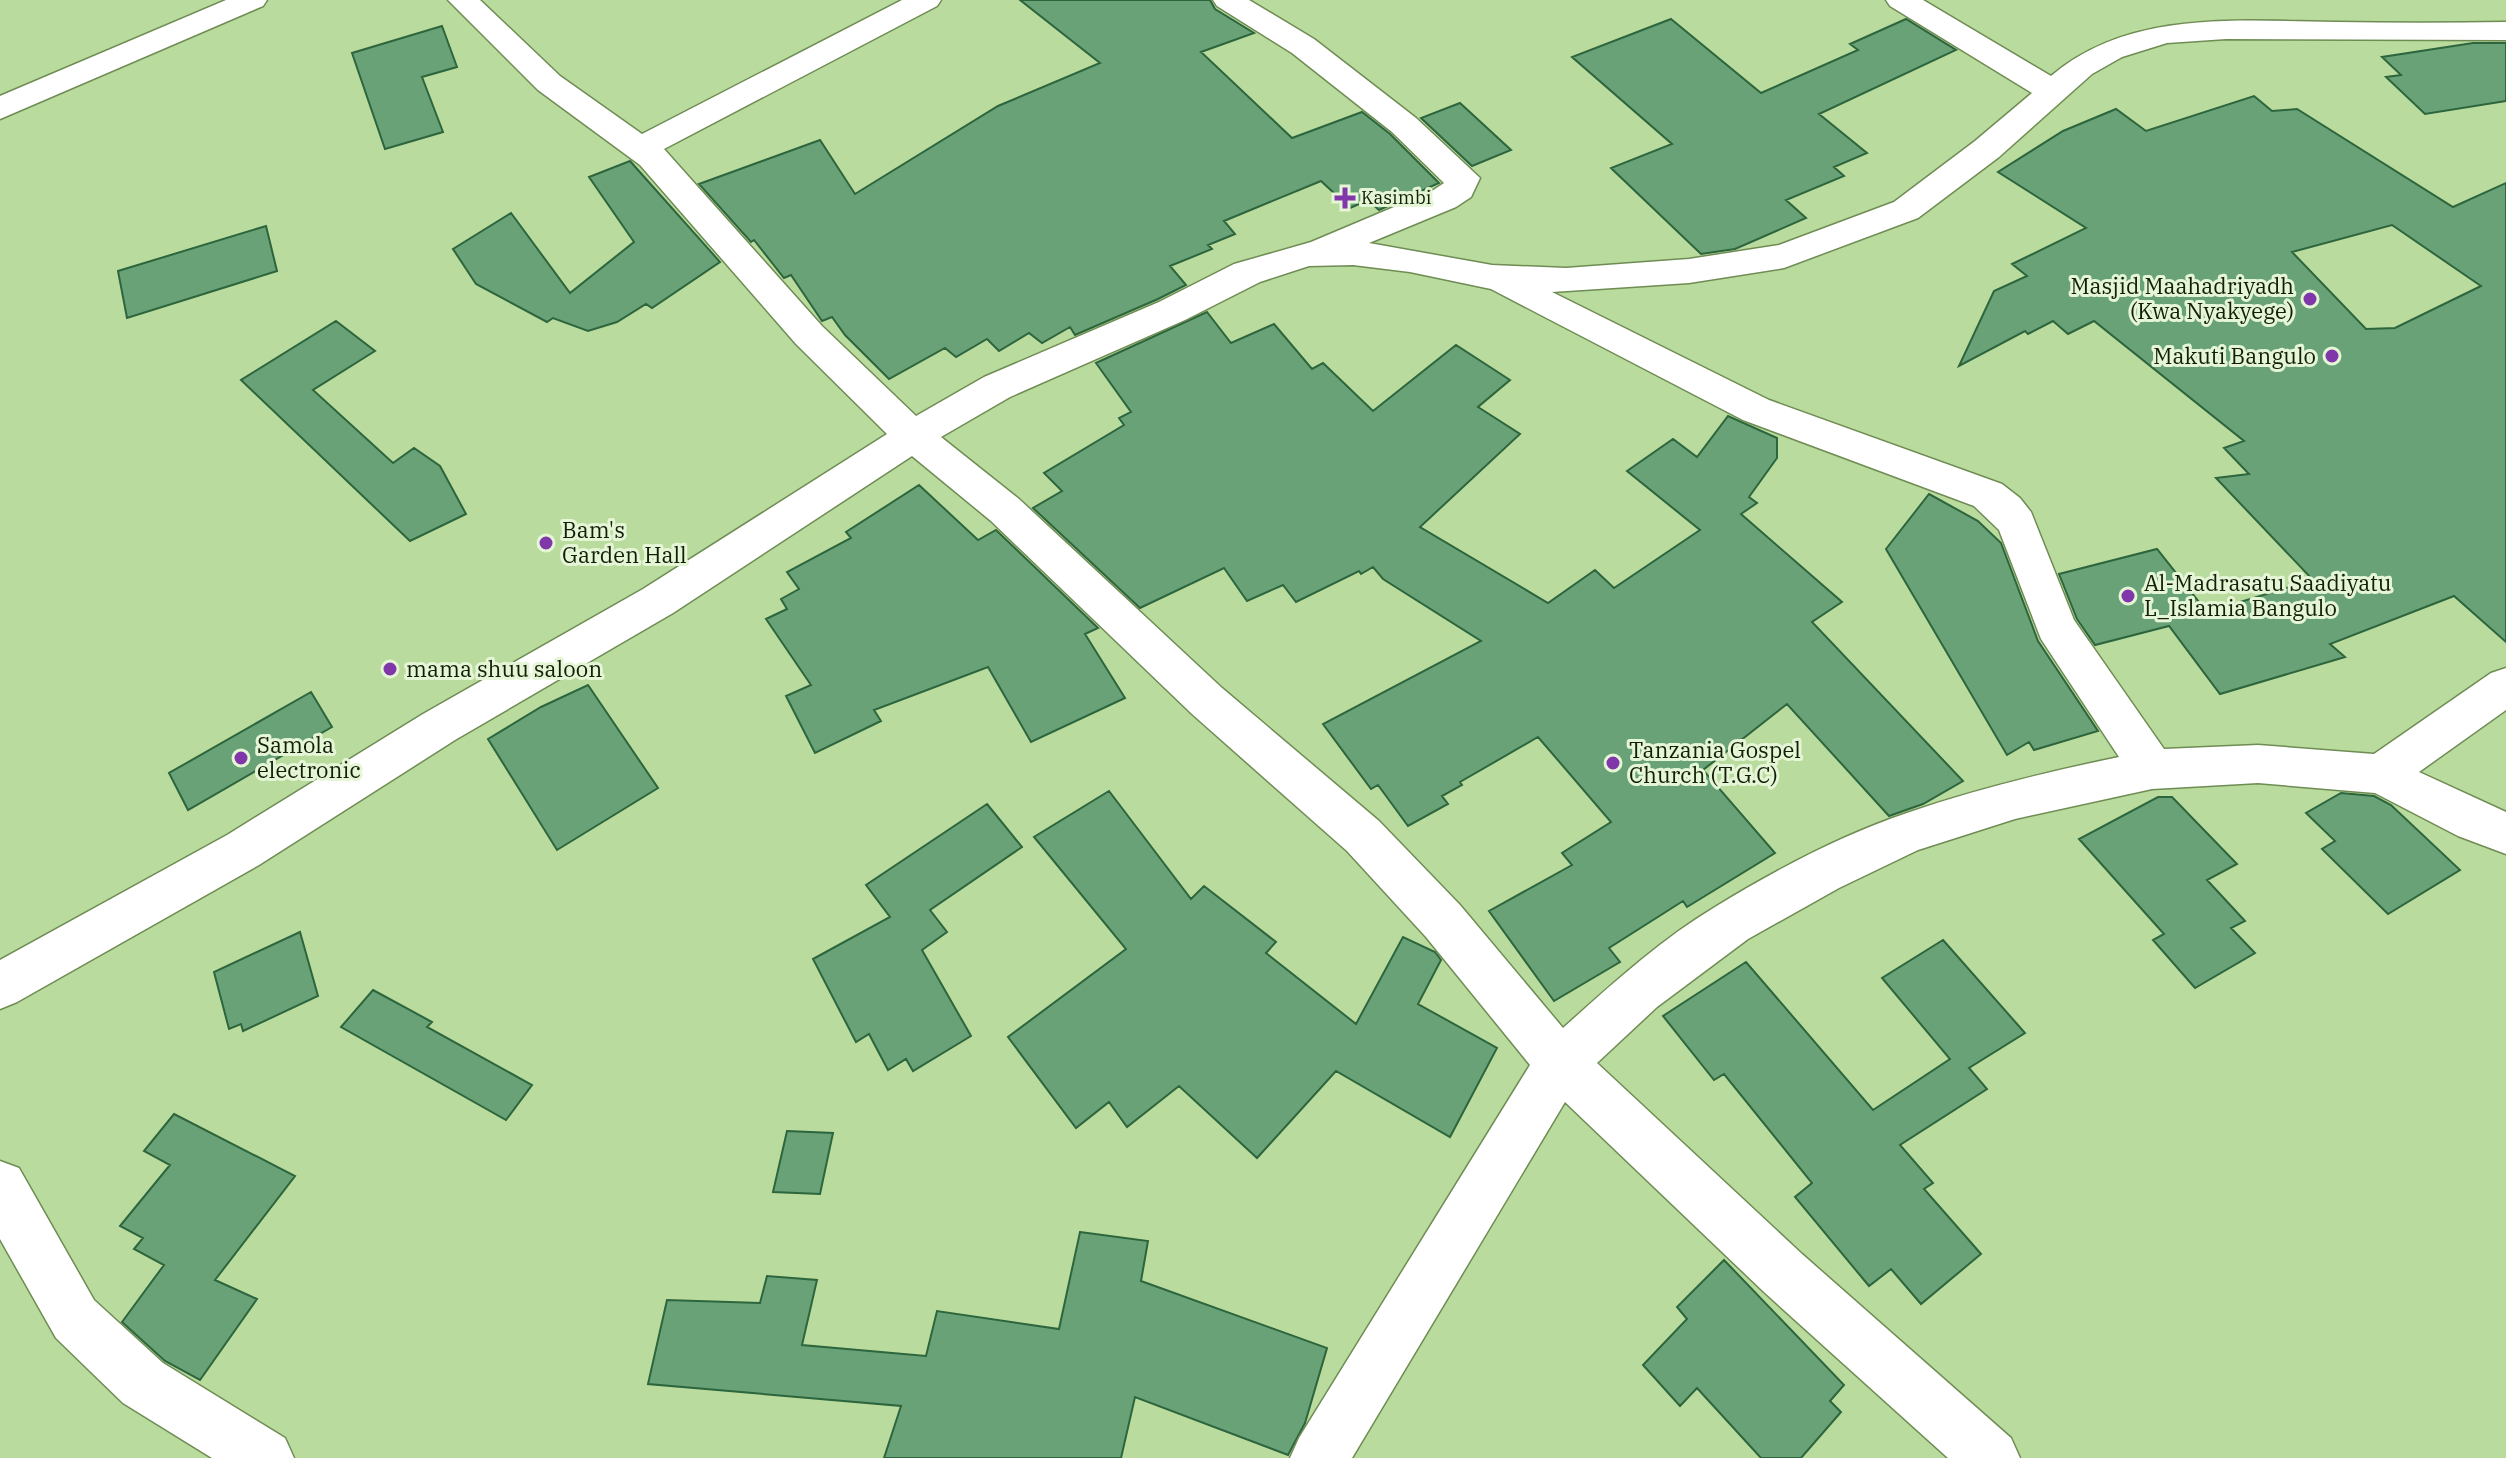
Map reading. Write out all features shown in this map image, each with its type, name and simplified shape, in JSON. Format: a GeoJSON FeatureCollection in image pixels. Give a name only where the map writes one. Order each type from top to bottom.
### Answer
{"type":"FeatureCollection","features":[{"type":"Feature","properties":{"kind":"street"},"geometry":{"type":"LineString","coordinates":[[0,109],[70,76],[252,0]]}},
{"type":"Feature","properties":{"kind":"street"},"geometry":{"type":"LineString","coordinates":[[463,0],[549,83],[641,148],[670,175],[809,335],[913,436],[1005,510],[1196,691],[1363,836],[1443,921],[1560,1063],[1783,1273],[1991,1458]]}},
{"type":"Feature","properties":{"kind":"street"},"geometry":{"type":"LineString","coordinates":[[641,148],[926,0]]}},
{"type":"Feature","properties":{"kind":"street"},"geometry":{"type":"LineString","coordinates":[[0,986],[243,850],[439,727],[658,601],[913,436],[997,387],[1172,311],[1247,273],[1308,254],[1444,199],[1459,189],[1463,178],[1404,125],[1303,46],[1228,0]]}},
{"type":"Feature","properties":{"kind":"street"},"geometry":{"type":"LineString","coordinates":[[1901,0],[2054,92]]}},
{"type":"Feature","properties":{"kind":"street"},"geometry":{"type":"LineString","coordinates":[[1308,254],[1353,253],[1410,260],[1492,277],[1566,280],[1689,271],[1784,256],[1906,210],[1987,149],[2081,67],[2111,50],[2221,15],[2421,33],[2506,31]]}},
{"type":"Feature","properties":{"kind":"street"},"geometry":{"type":"LineString","coordinates":[[1492,277],[1756,410],[1988,495],[2006,509],[2017,523],[2056,627],[2152,769]]}},
{"type":"Feature","properties":{"kind":"street"},"geometry":{"type":"LineString","coordinates":[[2381,774],[2506,686]]}},
{"type":"Feature","properties":{"kind":"street"},"geometry":{"type":"LineString","coordinates":[[1319,1458],[1560,1063],[1640,991],[1731,923],[1822,873],[1921,829],[2015,799],[2152,769],[2258,764],[2381,774],[2474,822],[2506,833]]}},
{"type":"Feature","properties":{"kind":"street"},"geometry":{"type":"LineString","coordinates":[[0,1187],[75,1319],[143,1383],[265,1458]]}},
{"type":"Feature","properties":{"kind":"building"},"geometry":{"type":"Polygon","coordinates":[[[1020,0],[1210,0],[1215,9],[1254,33],[1201,52],[1292,138],[1362,112],[1390,134],[1439,183],[1379,210],[1368,200],[1350,208],[1321,181],[1224,221],[1235,234],[1208,245],[1212,249],[1170,266],[1186,285],[1158,299],[1075,335],[1070,327],[1042,343],[1029,333],[999,351],[987,339],[956,357],[945,348],[889,379],[845,335],[832,317],[822,321],[791,275],[784,278],[754,240],[751,242],[699,184],[820,140],[855,194],[998,106],[1100,63],[1020,0]]]}},
{"type":"Feature","properties":{"kind":"building"},"geometry":{"type":"Polygon","coordinates":[[[1671,19],[1761,93],[1858,50],[1850,44],[1906,19],[1956,50],[1819,114],[1867,153],[1834,167],[1844,176],[1786,200],[1806,218],[1735,249],[1701,254],[1611,168],[1672,144],[1572,57],[1671,19]]]}},
{"type":"Feature","properties":{"kind":"building"},"geometry":{"type":"Polygon","coordinates":[[[442,26],[457,67],[422,77],[443,132],[385,149],[352,53],[442,26]]]}},
{"type":"Feature","properties":{"kind":"building"},"geometry":{"type":"Polygon","coordinates":[[[2473,43],[2506,43],[2506,101],[2425,114],[2386,77],[2401,75],[2382,57],[2473,43]]]}},
{"type":"Feature","properties":{"kind":"building"},"geometry":{"type":"Polygon","coordinates":[[[2254,96],[2272,111],[2297,109],[2453,207],[2506,183],[2506,642],[2454,596],[2330,644],[2345,657],[2220,694],[2169,626],[2095,645],[2077,619],[2059,574],[2157,549],[2207,612],[2313,580],[2216,478],[2249,474],[2224,448],[2244,441],[2094,321],[2068,334],[2053,321],[2028,334],[2025,331],[1959,366],[1994,291],[2027,276],[2012,264],[2086,228],[1998,172],[2063,131],[2116,109],[2146,131],[2254,96]],[[2392,225],[2292,252],[2366,329],[2395,328],[2481,286],[2392,225]]]}},
{"type":"Feature","properties":{"kind":"building"},"geometry":{"type":"Polygon","coordinates":[[[1460,103],[1511,150],[1472,166],[1421,118],[1460,103]]]}},
{"type":"Feature","properties":{"kind":"building"},"geometry":{"type":"Polygon","coordinates":[[[630,161],[720,262],[652,308],[646,304],[617,322],[588,331],[553,318],[547,322],[476,284],[453,249],[511,213],[570,293],[634,242],[589,177],[630,161]]]}},
{"type":"Feature","properties":{"kind":"building"},"geometry":{"type":"Polygon","coordinates":[[[266,226],[277,271],[127,318],[118,271],[266,226]]]}},
{"type":"Feature","properties":{"kind":"building"},"geometry":{"type":"Polygon","coordinates":[[[1207,312],[1231,343],[1274,324],[1312,369],[1323,363],[1373,411],[1456,345],[1510,380],[1478,407],[1520,434],[1420,527],[1548,603],[1595,570],[1614,588],[1700,530],[1627,471],[1673,439],[1697,457],[1728,416],[1777,438],[1777,458],[1749,497],[1757,503],[1741,514],[1842,602],[1812,622],[1963,781],[1923,804],[1889,816],[1787,704],[1703,770],[1775,853],[1687,907],[1683,901],[1609,948],[1620,962],[1554,1001],[1489,911],[1572,865],[1562,853],[1611,822],[1538,737],[1460,782],[1462,785],[1442,796],[1448,804],[1408,826],[1378,785],[1371,789],[1323,724],[1481,641],[1383,579],[1373,567],[1296,602],[1283,585],[1247,601],[1224,568],[1140,608],[1033,508],[1062,491],[1044,473],[1124,425],[1119,418],[1131,412],[1096,363],[1207,312]]]}},
{"type":"Feature","properties":{"kind":"building"},"geometry":{"type":"Polygon","coordinates":[[[336,321],[375,351],[313,390],[393,463],[414,448],[440,466],[466,514],[410,541],[241,380],[336,321]]]}},
{"type":"Feature","properties":{"kind":"building"},"geometry":{"type":"Polygon","coordinates":[[[919,485],[978,540],[996,530],[1098,628],[1085,634],[1125,698],[1031,742],[988,667],[874,710],[881,721],[815,753],[786,696],[811,685],[766,619],[787,609],[781,599],[799,589],[787,572],[851,538],[846,532],[919,485]]]}},
{"type":"Feature","properties":{"kind":"building"},"geometry":{"type":"Polygon","coordinates":[[[1929,494],[1978,521],[2001,543],[2038,641],[2098,731],[2034,750],[2029,742],[2007,755],[1886,549],[1929,494]]]}},
{"type":"Feature","properties":{"kind":"building"},"geometry":{"type":"Polygon","coordinates":[[[588,685],[658,788],[557,850],[488,739],[541,707],[588,685]]]}},
{"type":"Feature","properties":{"kind":"building"},"geometry":{"type":"Polygon","coordinates":[[[311,692],[332,727],[188,810],[169,773],[311,692]]]}},
{"type":"Feature","properties":{"kind":"building"},"geometry":{"type":"Polygon","coordinates":[[[1109,791],[1191,899],[1204,886],[1276,942],[1266,953],[1356,1024],[1403,937],[1435,952],[1441,960],[1418,1004],[1497,1048],[1450,1137],[1336,1071],[1257,1158],[1179,1086],[1127,1127],[1109,1102],[1076,1128],[1008,1037],[1126,949],[1034,837],[1109,791]]]}},
{"type":"Feature","properties":{"kind":"building"},"geometry":{"type":"Polygon","coordinates":[[[2341,793],[2374,796],[2391,805],[2460,870],[2388,914],[2322,849],[2335,841],[2306,813],[2341,793]]]}},
{"type":"Feature","properties":{"kind":"building"},"geometry":{"type":"Polygon","coordinates":[[[2158,797],[2172,797],[2237,864],[2207,880],[2245,921],[2231,928],[2255,953],[2195,988],[2153,940],[2164,934],[2079,839],[2158,797]]]}},
{"type":"Feature","properties":{"kind":"building"},"geometry":{"type":"Polygon","coordinates":[[[987,804],[1022,847],[930,910],[947,932],[922,950],[971,1036],[913,1071],[906,1059],[888,1070],[869,1034],[856,1042],[813,959],[890,917],[866,885],[987,804]]]}},
{"type":"Feature","properties":{"kind":"building"},"geometry":{"type":"Polygon","coordinates":[[[300,932],[318,996],[243,1031],[241,1024],[229,1029],[214,972],[300,932]]]}},
{"type":"Feature","properties":{"kind":"building"},"geometry":{"type":"Polygon","coordinates":[[[1943,940],[2025,1033],[1969,1068],[1987,1089],[1900,1145],[1933,1183],[1924,1189],[1981,1254],[1921,1304],[1891,1269],[1869,1286],[1795,1197],[1812,1183],[1724,1074],[1714,1080],[1663,1016],[1746,962],[1873,1110],[1950,1059],[1882,978],[1943,940]]]}},
{"type":"Feature","properties":{"kind":"building"},"geometry":{"type":"Polygon","coordinates":[[[373,990],[432,1022],[427,1027],[532,1085],[506,1120],[341,1027],[373,990]]]}},
{"type":"Feature","properties":{"kind":"building"},"geometry":{"type":"Polygon","coordinates":[[[174,1114],[295,1176],[215,1280],[257,1299],[200,1380],[165,1361],[122,1322],[164,1265],[134,1249],[143,1238],[120,1226],[170,1165],[144,1151],[174,1114]]]}},
{"type":"Feature","properties":{"kind":"building"},"geometry":{"type":"Polygon","coordinates":[[[787,1131],[833,1133],[820,1194],[773,1192],[787,1131]]]}},
{"type":"Feature","properties":{"kind":"building"},"geometry":{"type":"Polygon","coordinates":[[[1080,1232],[1148,1241],[1141,1281],[1327,1348],[1305,1423],[1288,1455],[1135,1397],[1121,1458],[884,1458],[901,1406],[648,1384],[667,1300],[760,1303],[767,1276],[817,1280],[802,1345],[926,1356],[937,1311],[1059,1329],[1080,1232]]]}},
{"type":"Feature","properties":{"kind":"building"},"geometry":{"type":"Polygon","coordinates":[[[1724,1260],[1844,1385],[1830,1401],[1841,1412],[1801,1458],[1761,1458],[1697,1388],[1680,1406],[1643,1365],[1687,1319],[1677,1307],[1724,1260]]]}},
{"type":"Feature","properties":{"kind":"place","name":"Kasimbi"},"geometry":{"type":"Point","coordinates":[1345,198]}},
{"type":"Feature","properties":{"kind":"place","name":"Masjid Maahadriyadh (Kwa Nyakyege)"},"geometry":{"type":"Point","coordinates":[2310,299]}},
{"type":"Feature","properties":{"kind":"place","name":"Makuti Bangulo"},"geometry":{"type":"Point","coordinates":[2332,356]}},
{"type":"Feature","properties":{"kind":"place","name":"Bam's Garden Hall"},"geometry":{"type":"Point","coordinates":[546,543]}},
{"type":"Feature","properties":{"kind":"place","name":"Al-Madrasatu Saadiyatu L_Islamia Bangulo"},"geometry":{"type":"Point","coordinates":[2128,596]}},
{"type":"Feature","properties":{"kind":"place","name":"mama shuu saloon"},"geometry":{"type":"Point","coordinates":[390,669]}},
{"type":"Feature","properties":{"kind":"place","name":"Samola electronic"},"geometry":{"type":"Point","coordinates":[241,758]}},
{"type":"Feature","properties":{"kind":"place","name":"Tanzania Gospel Church (T.G.C)"},"geometry":{"type":"Point","coordinates":[1613,763]}}]}
